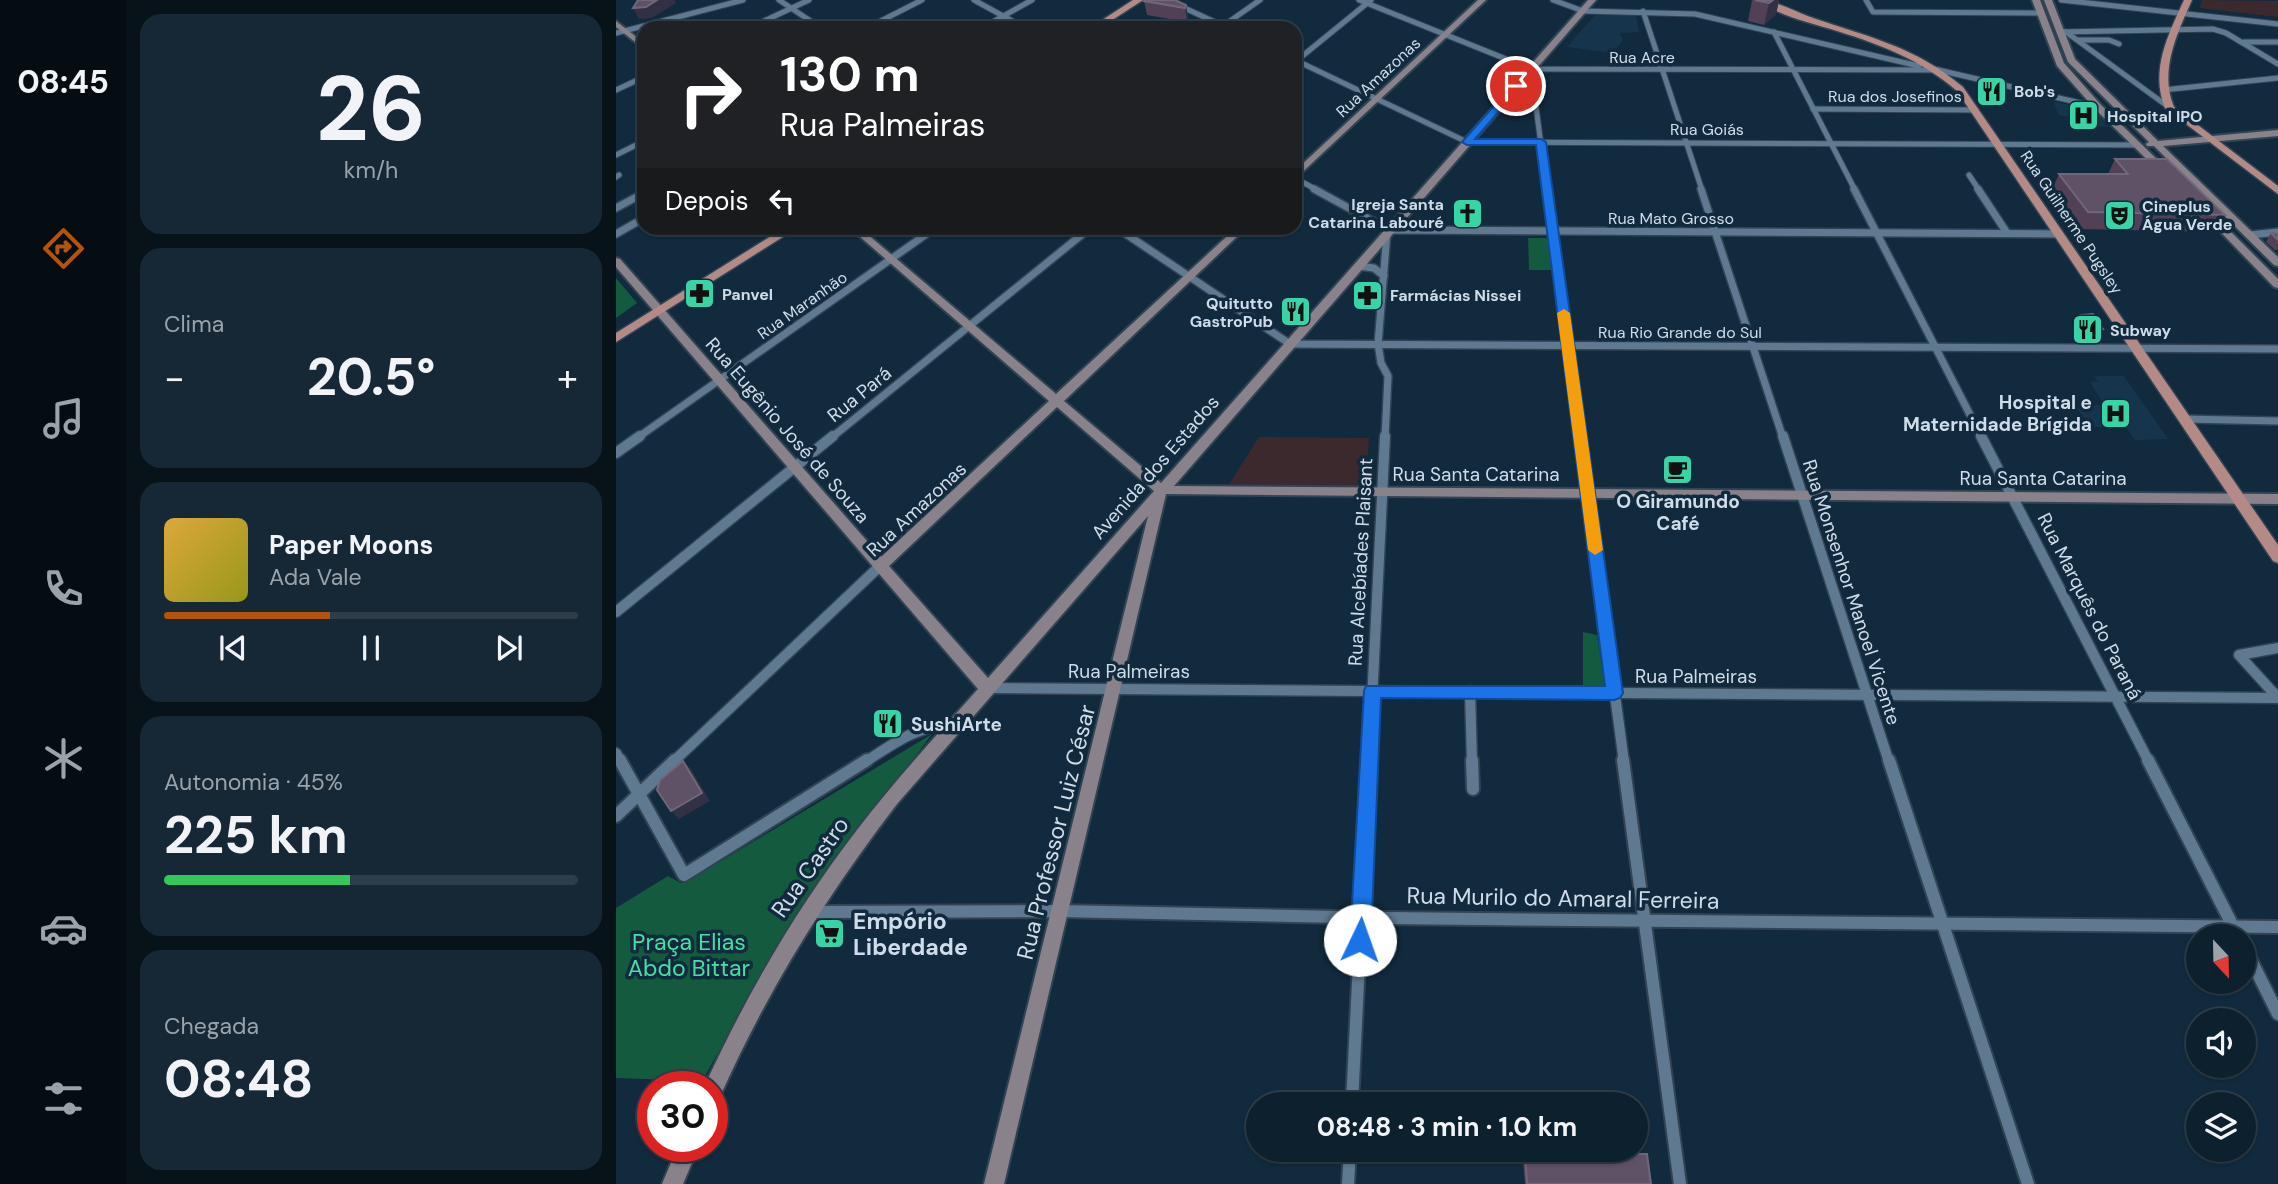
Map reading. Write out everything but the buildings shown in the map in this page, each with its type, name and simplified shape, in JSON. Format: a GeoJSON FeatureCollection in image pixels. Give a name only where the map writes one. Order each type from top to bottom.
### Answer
{"type":"FeatureCollection","features":[{"type":"Feature","properties":{"kind":"main road"},"geometry":{"type":"LineString","coordinates":[[1113,21],[1139,0]]}},
{"type":"Feature","properties":{"kind":"main road"},"geometry":{"type":"LineString","coordinates":[[1115,21],[1152,0]]}},
{"type":"Feature","properties":{"kind":"main road","name":"Rua Guilherme Pugsley"},"geometry":{"type":"LineString","coordinates":[[1761,0],[1787,12],[1888,44],[1939,70],[1960,89],[2278,557]]}},
{"type":"Feature","properties":{"kind":"main road"},"geometry":{"type":"LineString","coordinates":[[2188,0],[2165,62],[2163,90],[2170,108],[2278,191]]}},
{"type":"Feature","properties":{"kind":"main road"},"geometry":{"type":"LineString","coordinates":[[743,252],[764,235]]}},
{"type":"Feature","properties":{"kind":"main road"},"geometry":{"type":"LineString","coordinates":[[616,338],[656,307],[743,252],[778,235]]}},
{"type":"Feature","properties":{"kind":"main road"},"geometry":{"type":"LineString","coordinates":[[616,325],[656,307]]}},
{"type":"Feature","properties":{"kind":"street"},"geometry":{"type":"LineString","coordinates":[[663,21],[743,0]]}},
{"type":"Feature","properties":{"kind":"street"},"geometry":{"type":"LineString","coordinates":[[779,0],[811,21]]}},
{"type":"Feature","properties":{"kind":"street"},"geometry":{"type":"LineString","coordinates":[[764,21],[809,0]]}},
{"type":"Feature","properties":{"kind":"street"},"geometry":{"type":"LineString","coordinates":[[881,21],[922,0]]}},
{"type":"Feature","properties":{"kind":"street"},"geometry":{"type":"LineString","coordinates":[[974,0],[1012,21]]}},
{"type":"Feature","properties":{"kind":"street"},"geometry":{"type":"LineString","coordinates":[[994,21],[1032,0]]}},
{"type":"Feature","properties":{"kind":"street"},"geometry":{"type":"LineString","coordinates":[[1167,0],[1211,21]]}},
{"type":"Feature","properties":{"kind":"street"},"geometry":{"type":"LineString","coordinates":[[1231,21],[1260,0]]}},
{"type":"Feature","properties":{"kind":"street","name":"Rua Acre"},"geometry":{"type":"LineString","coordinates":[[1359,0],[1531,69],[1939,70]]}},
{"type":"Feature","properties":{"kind":"street","name":"Rua Amazonas"},"geometry":{"type":"LineString","coordinates":[[1302,170],[1482,0]]}},
{"type":"Feature","properties":{"kind":"street"},"geometry":{"type":"LineString","coordinates":[[1553,0],[1583,11],[1695,14],[2098,107]]}},
{"type":"Feature","properties":{"kind":"street","name":"Avenida dos Estados"},"geometry":{"type":"LineString","coordinates":[[955,724],[1592,0]]}},
{"type":"Feature","properties":{"kind":"street"},"geometry":{"type":"LineString","coordinates":[[1866,0],[1873,12],[2040,13]]}},
{"type":"Feature","properties":{"kind":"street"},"geometry":{"type":"LineString","coordinates":[[2036,0],[2056,59],[2098,107],[2174,181]]}},
{"type":"Feature","properties":{"kind":"street"},"geometry":{"type":"LineString","coordinates":[[2048,0],[2063,32],[2071,60],[2278,264]]}},
{"type":"Feature","properties":{"kind":"street"},"geometry":{"type":"LineString","coordinates":[[2061,0],[2278,24]]}},
{"type":"Feature","properties":{"kind":"street"},"geometry":{"type":"LineString","coordinates":[[1302,55],[1369,2]]}},
{"type":"Feature","properties":{"kind":"street","name":"Rua Monsenhor Manoel Vicente"},"geometry":{"type":"LineString","coordinates":[[1643,11],[2028,1184]]}},
{"type":"Feature","properties":{"kind":"street"},"geometry":{"type":"LineString","coordinates":[[616,23],[637,41]]}},
{"type":"Feature","properties":{"kind":"street"},"geometry":{"type":"LineString","coordinates":[[616,33],[637,28]]}},
{"type":"Feature","properties":{"kind":"street"},"geometry":{"type":"LineString","coordinates":[[2063,32],[2213,29],[2226,33],[2278,64]]}},
{"type":"Feature","properties":{"kind":"street","name":"Rua Marquês do Paraná"},"geometry":{"type":"LineString","coordinates":[[1774,32],[2232,924]]}},
{"type":"Feature","properties":{"kind":"street"},"geometry":{"type":"LineString","coordinates":[[2063,32],[2078,40],[2170,108]]}},
{"type":"Feature","properties":{"kind":"street"},"geometry":{"type":"LineString","coordinates":[[2078,40],[2109,40],[2119,44]]}},
{"type":"Feature","properties":{"kind":"street"},"geometry":{"type":"LineString","coordinates":[[2241,42],[2278,42]]}},
{"type":"Feature","properties":{"kind":"street","name":"Rua Goiás"},"geometry":{"type":"LineString","coordinates":[[1302,64],[1467,142],[2137,145]]}},
{"type":"Feature","properties":{"kind":"street"},"geometry":{"type":"LineString","coordinates":[[1531,69],[1680,1184]]}},
{"type":"Feature","properties":{"kind":"street"},"geometry":{"type":"LineString","coordinates":[[2163,90],[2278,78]]}},
{"type":"Feature","properties":{"kind":"street"},"geometry":{"type":"LineString","coordinates":[[616,90],[637,80]]}},
{"type":"Feature","properties":{"kind":"street","name":"Rua dos Josefinos"},"geometry":{"type":"LineString","coordinates":[[1814,109],[1976,110]]}},
{"type":"Feature","properties":{"kind":"street"},"geometry":{"type":"LineString","coordinates":[[2137,145],[2278,133]]}},
{"type":"Feature","properties":{"kind":"street"},"geometry":{"type":"LineString","coordinates":[[616,155],[637,144]]}},
{"type":"Feature","properties":{"kind":"street"},"geometry":{"type":"LineString","coordinates":[[1969,175],[2007,233]]}},
{"type":"Feature","properties":{"kind":"street","name":"Rua Mato Grosso"},"geometry":{"type":"LineString","coordinates":[[1302,181],[1388,232],[2059,234]]}},
{"type":"Feature","properties":{"kind":"street"},"geometry":{"type":"LineString","coordinates":[[616,208],[637,197]]}},
{"type":"Feature","properties":{"kind":"street"},"geometry":{"type":"LineString","coordinates":[[2201,208],[2278,285]]}},
{"type":"Feature","properties":{"kind":"street"},"geometry":{"type":"LineString","coordinates":[[616,234],[637,222]]}},
{"type":"Feature","properties":{"kind":"street","name":"Rua Alcebíades Plaisant"},"geometry":{"type":"LineString","coordinates":[[1353,1092],[1388,376],[1381,363],[1378,344],[1388,232]]}},
{"type":"Feature","properties":{"kind":"street"},"geometry":{"type":"LineString","coordinates":[[2250,235],[2278,232]]}},
{"type":"Feature","properties":{"kind":"street"},"geometry":{"type":"LineString","coordinates":[[863,235],[1161,490]]}},
{"type":"Feature","properties":{"kind":"street","name":"Rua Maranhão"},"geometry":{"type":"LineString","coordinates":[[616,453],[925,235]]}},
{"type":"Feature","properties":{"kind":"street","name":"Rua Pará"},"geometry":{"type":"LineString","coordinates":[[616,612],[1081,235]]}},
{"type":"Feature","properties":{"kind":"street"},"geometry":{"type":"LineString","coordinates":[[1128,235],[1290,344]]}},
{"type":"Feature","properties":{"kind":"street","name":"Rua Amazonas"},"geometry":{"type":"LineString","coordinates":[[616,816],[1233,235]]}},
{"type":"Feature","properties":{"kind":"street","name":"Rua Eugênio José de Souza"},"geometry":{"type":"LineString","coordinates":[[616,261],[987,688]]}},
{"type":"Feature","properties":{"kind":"street"},"geometry":{"type":"LineString","coordinates":[[1358,266],[1374,268],[1384,276]]}},
{"type":"Feature","properties":{"kind":"street","name":"Rua Rio Grande do Sul"},"geometry":{"type":"LineString","coordinates":[[1290,344],[2278,349]]}},
{"type":"Feature","properties":{"kind":"street"},"geometry":{"type":"LineString","coordinates":[[2185,419],[2278,421]]}},
{"type":"Feature","properties":{"kind":"street","name":"Rua Santa Catarina"},"geometry":{"type":"LineString","coordinates":[[1161,490],[2278,499]]}},
{"type":"Feature","properties":{"kind":"street","name":"Rua Professor Luiz César"},"geometry":{"type":"LineString","coordinates":[[994,1184],[1161,490]]}},
{"type":"Feature","properties":{"kind":"street","name":"Rua Palmeiras"},"geometry":{"type":"LineString","coordinates":[[2278,648],[2239,655],[2278,698]]}},
{"type":"Feature","properties":{"kind":"street","name":"Rua Palmeiras"},"geometry":{"type":"LineString","coordinates":[[987,688],[2278,698]]}},
{"type":"Feature","properties":{"kind":"street"},"geometry":{"type":"LineString","coordinates":[[1470,691],[1473,789]]}},
{"type":"Feature","properties":{"kind":"street"},"geometry":{"type":"LineString","coordinates":[[616,753],[684,876],[912,732],[932,725],[955,724]]}},
{"type":"Feature","properties":{"kind":"street","name":"Rua Castro"},"geometry":{"type":"LineString","coordinates":[[722,1071],[762,986],[806,912],[862,836],[955,724]]}},
{"type":"Feature","properties":{"kind":"street","name":"Rua Murilo do Amaral Ferreira"},"geometry":{"type":"LineString","coordinates":[[806,912],[1059,911],[1942,923],[2186,930]]}},
{"type":"Feature","properties":{"kind":"street","name":"Rua Murilo do Amaral Ferreira"},"geometry":{"type":"LineString","coordinates":[[2256,929],[2278,927]]}},
{"type":"Feature","properties":{"kind":"street"},"geometry":{"type":"LineString","coordinates":[[2256,970],[2278,1014]]}},
{"type":"Feature","properties":{"kind":"street"},"geometry":{"type":"LineString","coordinates":[[672,1184],[682,1162]]}},
{"type":"Feature","properties":{"kind":"street"},"geometry":{"type":"LineString","coordinates":[[1348,1184],[1349,1162]]}},
{"type":"Feature","properties":{"kind":"shaded area"},"geometry":{"type":"Polygon","coordinates":[[[2202,0],[2278,1],[2278,17],[2200,8],[2202,0]]]}},
{"type":"Feature","properties":{"kind":"shaded area"},"geometry":{"type":"Polygon","coordinates":[[[1595,15],[1636,15],[1639,32],[1620,33],[1623,40],[1612,53],[1567,47],[1595,15]]]}},
{"type":"Feature","properties":{"kind":"shaded area","name":"Hospital IPO"},"geometry":{"type":"Polygon","coordinates":[[[2053,102],[2097,109],[2118,128],[2075,124],[2069,117],[2059,115],[2053,102]]]}},
{"type":"Feature","properties":{"kind":"shaded area","name":"Hospital e Maternidade Brígida"},"geometry":{"type":"Polygon","coordinates":[[[2094,376],[2124,376],[2168,439],[2135,440],[2122,420],[2113,421],[2117,427],[2089,427],[2075,405],[2104,405],[2090,382],[2098,382],[2094,376]]]}},
{"type":"Feature","properties":{"kind":"shaded area"},"geometry":{"type":"Polygon","coordinates":[[[1259,437],[1369,438],[1366,487],[1226,489],[1259,437]]]}},
{"type":"Feature","properties":{"kind":"green space"},"geometry":{"type":"Polygon","coordinates":[[[1528,238],[1548,238],[1551,270],[1529,270],[1528,238]]]}},
{"type":"Feature","properties":{"kind":"green space"},"geometry":{"type":"Polygon","coordinates":[[[616,278],[637,303],[616,318],[616,278]]]}},
{"type":"Feature","properties":{"kind":"green space"},"geometry":{"type":"Polygon","coordinates":[[[1583,632],[1597,635],[1605,686],[1583,685],[1583,632]]]}},
{"type":"Feature","properties":{"kind":"green space","name":"Praça Elias Abdo Bittar"},"geometry":{"type":"Polygon","coordinates":[[[932,734],[790,928],[708,1071],[637,1071],[637,1079],[616,1078],[616,908],[668,876],[681,883],[932,734]]]}},
{"type":"Feature","properties":{"kind":"slow traffic"},"geometry":{"type":"LineString","coordinates":[[1564,313],[1595,550]]}},
{"type":"Feature","properties":{"kind":"place","name":"Bob's"},"geometry":{"type":"Point","coordinates":[1991,91]}},
{"type":"Feature","properties":{"kind":"place","name":"Hospital IPO"},"geometry":{"type":"Point","coordinates":[2084,116]}},
{"type":"Feature","properties":{"kind":"place","name":"Igreja Santa Catarina Labouré"},"geometry":{"type":"Point","coordinates":[1467,213]}},
{"type":"Feature","properties":{"kind":"place","name":"Cineplus Água Verde"},"geometry":{"type":"Point","coordinates":[2119,215]}},
{"type":"Feature","properties":{"kind":"place","name":"Panvel"},"geometry":{"type":"Point","coordinates":[699,294]}},
{"type":"Feature","properties":{"kind":"place","name":"Farmácias Nissei"},"geometry":{"type":"Point","coordinates":[1367,295]}},
{"type":"Feature","properties":{"kind":"place","name":"Quitutto GastroPub"},"geometry":{"type":"Point","coordinates":[1296,312]}},
{"type":"Feature","properties":{"kind":"place","name":"Subway"},"geometry":{"type":"Point","coordinates":[2087,330]}},
{"type":"Feature","properties":{"kind":"place","name":"Hospital e Maternidade Brígida"},"geometry":{"type":"Point","coordinates":[2115,413]}},
{"type":"Feature","properties":{"kind":"place","name":"O Giramundo Café"},"geometry":{"type":"Point","coordinates":[1678,470]}},
{"type":"Feature","properties":{"kind":"place","name":"SushiArte"},"geometry":{"type":"Point","coordinates":[888,724]}},
{"type":"Feature","properties":{"kind":"place","name":"Empório Liberdade"},"geometry":{"type":"Point","coordinates":[830,934]}},
{"type":"Feature","properties":{"kind":"route"},"geometry":{"type":"LineString","coordinates":[[1360,940],[1373,691],[1614,693],[1541,142],[1467,142],[1516,86]]}}]}
